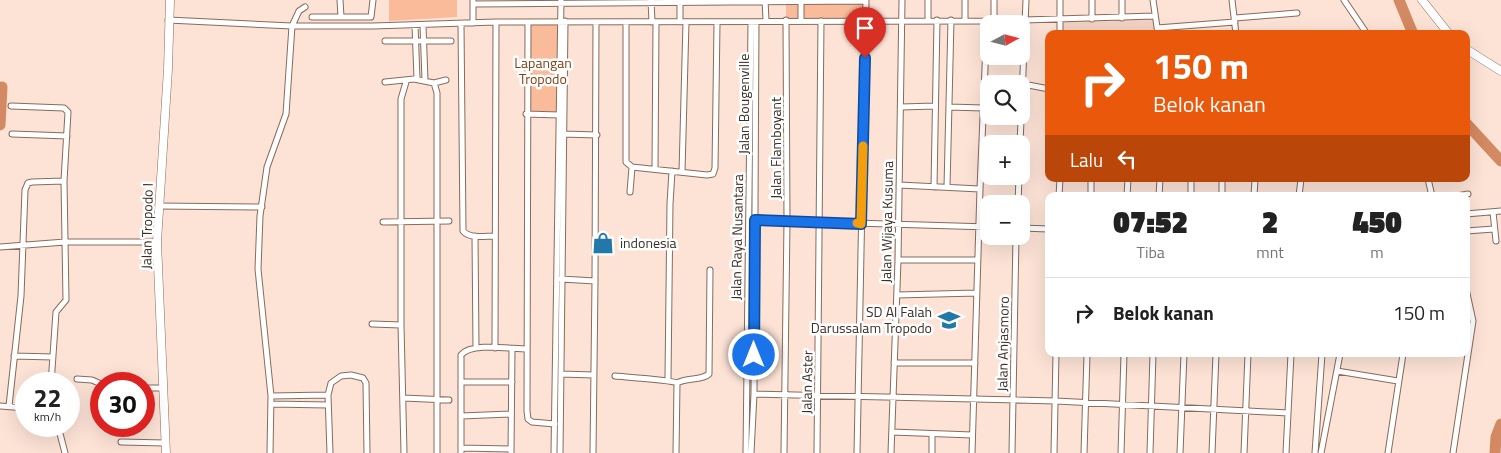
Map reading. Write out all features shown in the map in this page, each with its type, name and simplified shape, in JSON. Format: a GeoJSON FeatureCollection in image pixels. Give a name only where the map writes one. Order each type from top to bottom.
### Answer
{"type":"FeatureCollection","features":[{"type":"Feature","properties":{"kind":"street","name":"Jalan Tropodo I"},"geometry":{"type":"LineString","coordinates":[[166,453],[157,242],[168,69],[170,0]]}},
{"type":"Feature","properties":{"kind":"street"},"geometry":{"type":"LineString","coordinates":[[305,0],[305,8],[312,17],[312,25]]}},
{"type":"Feature","properties":{"kind":"street"},"geometry":{"type":"LineString","coordinates":[[340,0],[340,17]]}},
{"type":"Feature","properties":{"kind":"street"},"geometry":{"type":"LineString","coordinates":[[312,17],[372,16],[373,0]]}},
{"type":"Feature","properties":{"kind":"street"},"geometry":{"type":"LineString","coordinates":[[651,0],[654,22],[655,169]]}},
{"type":"Feature","properties":{"kind":"street"},"geometry":{"type":"LineString","coordinates":[[473,23],[473,2],[866,0],[856,453]]}},
{"type":"Feature","properties":{"kind":"street","name":"Jalan Wijaya Kusuma"},"geometry":{"type":"LineString","coordinates":[[891,453],[899,225],[902,0]]}},
{"type":"Feature","properties":{"kind":"street"},"geometry":{"type":"LineString","coordinates":[[928,0],[928,20]]}},
{"type":"Feature","properties":{"kind":"street"},"geometry":{"type":"LineString","coordinates":[[965,0],[965,21]]}},
{"type":"Feature","properties":{"kind":"street"},"geometry":{"type":"LineString","coordinates":[[994,0],[994,15]]}},
{"type":"Feature","properties":{"kind":"street"},"geometry":{"type":"LineString","coordinates":[[1026,0],[1026,15]]}},
{"type":"Feature","properties":{"kind":"street"},"geometry":{"type":"LineString","coordinates":[[1060,0],[1060,30]]}},
{"type":"Feature","properties":{"kind":"street"},"geometry":{"type":"LineString","coordinates":[[1092,0],[1092,19]]}},
{"type":"Feature","properties":{"kind":"street"},"geometry":{"type":"LineString","coordinates":[[1122,0],[1122,18]]}},
{"type":"Feature","properties":{"kind":"street"},"geometry":{"type":"LineString","coordinates":[[1153,0],[1154,16],[1158,30]]}},
{"type":"Feature","properties":{"kind":"street"},"geometry":{"type":"LineString","coordinates":[[1232,0],[1236,30]]}},
{"type":"Feature","properties":{"kind":"street"},"geometry":{"type":"LineString","coordinates":[[1344,0],[1364,30]]}},
{"type":"Feature","properties":{"kind":"street"},"geometry":{"type":"LineString","coordinates":[[1422,0],[1446,30]]}},
{"type":"Feature","properties":{"kind":"street"},"geometry":{"type":"LineString","coordinates":[[680,1],[683,22],[682,172]]}},
{"type":"Feature","properties":{"kind":"street"},"geometry":{"type":"LineString","coordinates":[[766,1],[766,19]]}},
{"type":"Feature","properties":{"kind":"street"},"geometry":{"type":"LineString","coordinates":[[801,20],[802,1]]}},
{"type":"Feature","properties":{"kind":"street"},"geometry":{"type":"LineString","coordinates":[[561,2],[558,115],[561,135]]}},
{"type":"Feature","properties":{"kind":"street"},"geometry":{"type":"LineString","coordinates":[[270,453],[271,396],[258,269],[262,207],[270,158],[286,114],[292,26],[299,11],[305,8]]}},
{"type":"Feature","properties":{"kind":"street"},"geometry":{"type":"LineString","coordinates":[[1165,30],[1297,13]]}},
{"type":"Feature","properties":{"kind":"street"},"geometry":{"type":"LineString","coordinates":[[554,453],[561,135],[566,23],[562,15]]}},
{"type":"Feature","properties":{"kind":"street"},"geometry":{"type":"LineString","coordinates":[[1030,20],[1154,16]]}},
{"type":"Feature","properties":{"kind":"street"},"geometry":{"type":"LineString","coordinates":[[168,20],[292,26],[423,25],[496,22],[754,23],[766,19],[866,22],[980,20]]}},
{"type":"Feature","properties":{"kind":"street","name":"Jalan Flamboyant"},"geometry":{"type":"LineString","coordinates":[[784,453],[783,396],[787,221],[786,20]]}},
{"type":"Feature","properties":{"kind":"street"},"geometry":{"type":"LineString","coordinates":[[934,187],[937,20]]}},
{"type":"Feature","properties":{"kind":"street"},"geometry":{"type":"LineString","coordinates":[[947,187],[951,20]]}},
{"type":"Feature","properties":{"kind":"street","name":"Jalan Aster"},"geometry":{"type":"LineString","coordinates":[[816,453],[821,21]]}},
{"type":"Feature","properties":{"kind":"street"},"geometry":{"type":"LineString","coordinates":[[494,348],[496,22]]}},
{"type":"Feature","properties":{"kind":"street"},"geometry":{"type":"LineString","coordinates":[[528,23],[526,114],[528,418],[532,422],[561,424]]}},
{"type":"Feature","properties":{"kind":"street"},"geometry":{"type":"LineString","coordinates":[[593,453],[597,135],[596,23]]}},
{"type":"Feature","properties":{"kind":"street"},"geometry":{"type":"LineString","coordinates":[[626,23],[626,162],[632,167],[707,175],[715,171],[717,23]]}},
{"type":"Feature","properties":{"kind":"street","name":"Jalan Bougenville"},"geometry":{"type":"LineString","coordinates":[[751,453],[754,394],[754,23]]}},
{"type":"Feature","properties":{"kind":"street","name":"Jalan Raya Nusantara"},"geometry":{"type":"LineString","coordinates":[[746,453],[754,23]]}},
{"type":"Feature","properties":{"kind":"street"},"geometry":{"type":"LineString","coordinates":[[415,24],[417,79]]}},
{"type":"Feature","properties":{"kind":"street"},"geometry":{"type":"LineString","coordinates":[[461,24],[462,228],[466,234],[494,236]]}},
{"type":"Feature","properties":{"kind":"street"},"geometry":{"type":"LineString","coordinates":[[423,25],[425,81]]}},
{"type":"Feature","properties":{"kind":"street"},"geometry":{"type":"LineString","coordinates":[[385,41],[451,41]]}},
{"type":"Feature","properties":{"kind":"street"},"geometry":{"type":"LineString","coordinates":[[1470,51],[1499,68]]}},
{"type":"Feature","properties":{"kind":"street"},"geometry":{"type":"LineString","coordinates":[[385,82],[406,82],[417,79],[434,83],[446,80]]}},
{"type":"Feature","properties":{"kind":"street"},"geometry":{"type":"LineString","coordinates":[[404,453],[401,325],[401,99],[406,82]]}},
{"type":"Feature","properties":{"kind":"street"},"geometry":{"type":"LineString","coordinates":[[434,83],[437,93],[437,453]]}},
{"type":"Feature","properties":{"kind":"street"},"geometry":{"type":"LineString","coordinates":[[1030,85],[1045,88]]}},
{"type":"Feature","properties":{"kind":"street"},"geometry":{"type":"LineString","coordinates":[[11,106],[64,108],[68,112],[64,181],[66,300],[56,312],[51,372]]}},
{"type":"Feature","properties":{"kind":"street"},"geometry":{"type":"LineString","coordinates":[[901,107],[934,106]]}},
{"type":"Feature","properties":{"kind":"street"},"geometry":{"type":"LineString","coordinates":[[949,107],[980,108]]}},
{"type":"Feature","properties":{"kind":"street"},"geometry":{"type":"LineString","coordinates":[[526,114],[558,115]]}},
{"type":"Feature","properties":{"kind":"street"},"geometry":{"type":"LineString","coordinates":[[972,453],[982,125]]}},
{"type":"Feature","properties":{"kind":"street"},"geometry":{"type":"LineString","coordinates":[[12,134],[67,136]]}},
{"type":"Feature","properties":{"kind":"street"},"geometry":{"type":"LineString","coordinates":[[561,135],[597,135]]}},
{"type":"Feature","properties":{"kind":"street"},"geometry":{"type":"LineString","coordinates":[[630,192],[632,167]]}},
{"type":"Feature","properties":{"kind":"street"},"geometry":{"type":"LineString","coordinates":[[668,379],[672,171]]}},
{"type":"Feature","properties":{"kind":"street"},"geometry":{"type":"LineString","coordinates":[[9,406],[21,296],[26,186],[32,182],[64,181]]}},
{"type":"Feature","properties":{"kind":"street"},"geometry":{"type":"LineString","coordinates":[[899,185],[980,189]]}},
{"type":"Feature","properties":{"kind":"street"},"geometry":{"type":"LineString","coordinates":[[158,206],[262,207]]}},
{"type":"Feature","properties":{"kind":"street"},"geometry":{"type":"LineString","coordinates":[[1470,214],[1501,211]]}},
{"type":"Feature","properties":{"kind":"street"},"geometry":{"type":"LineString","coordinates":[[1493,212],[1496,241]]}},
{"type":"Feature","properties":{"kind":"street"},"geometry":{"type":"LineString","coordinates":[[755,220],[979,227]]}},
{"type":"Feature","properties":{"kind":"street"},"geometry":{"type":"LineString","coordinates":[[383,222],[449,221]]}},
{"type":"Feature","properties":{"kind":"street"},"geometry":{"type":"LineString","coordinates":[[1030,228],[1045,229]]}},
{"type":"Feature","properties":{"kind":"street"},"geometry":{"type":"LineString","coordinates":[[1470,231],[1494,230]]}},
{"type":"Feature","properties":{"kind":"street"},"geometry":{"type":"LineString","coordinates":[[476,236],[476,348]]}},
{"type":"Feature","properties":{"kind":"street"},"geometry":{"type":"LineString","coordinates":[[1,247],[65,242],[157,242]]}},
{"type":"Feature","properties":{"kind":"street","name":"Jalan Anjasmoro"},"geometry":{"type":"LineString","coordinates":[[1012,453],[1016,245]]}},
{"type":"Feature","properties":{"kind":"street"},"geometry":{"type":"LineString","coordinates":[[898,260],[978,260]]}},
{"type":"Feature","properties":{"kind":"street"},"geometry":{"type":"LineString","coordinates":[[677,384],[684,380],[704,377],[709,374],[710,270]]}},
{"type":"Feature","properties":{"kind":"street"},"geometry":{"type":"LineString","coordinates":[[559,279],[595,281]]}},
{"type":"Feature","properties":{"kind":"street"},"geometry":{"type":"LineString","coordinates":[[559,279],[560,453]]}},
{"type":"Feature","properties":{"kind":"street"},"geometry":{"type":"LineString","coordinates":[[897,295],[977,294]]}},
{"type":"Feature","properties":{"kind":"street"},"geometry":{"type":"LineString","coordinates":[[1470,309],[1473,320],[1470,340]]}},
{"type":"Feature","properties":{"kind":"street"},"geometry":{"type":"LineString","coordinates":[[372,324],[401,325]]}},
{"type":"Feature","properties":{"kind":"street"},"geometry":{"type":"LineString","coordinates":[[512,349],[511,451],[461,450],[461,354],[476,348],[527,349]]}},
{"type":"Feature","properties":{"kind":"street"},"geometry":{"type":"LineString","coordinates":[[14,356],[53,356]]}},
{"type":"Feature","properties":{"kind":"street"},"geometry":{"type":"LineString","coordinates":[[1054,453],[1056,357]]}},
{"type":"Feature","properties":{"kind":"street"},"geometry":{"type":"LineString","coordinates":[[1084,453],[1088,357]]}},
{"type":"Feature","properties":{"kind":"street"},"geometry":{"type":"LineString","coordinates":[[1121,453],[1124,357]]}},
{"type":"Feature","properties":{"kind":"street"},"geometry":{"type":"LineString","coordinates":[[1150,453],[1153,357]]}},
{"type":"Feature","properties":{"kind":"street"},"geometry":{"type":"LineString","coordinates":[[1180,453],[1184,357]]}},
{"type":"Feature","properties":{"kind":"street"},"geometry":{"type":"LineString","coordinates":[[1212,453],[1216,357]]}},
{"type":"Feature","properties":{"kind":"street"},"geometry":{"type":"LineString","coordinates":[[1244,453],[1248,357]]}},
{"type":"Feature","properties":{"kind":"street"},"geometry":{"type":"LineString","coordinates":[[1286,453],[1291,357]]}},
{"type":"Feature","properties":{"kind":"street"},"geometry":{"type":"LineString","coordinates":[[1315,453],[1322,357]]}},
{"type":"Feature","properties":{"kind":"street"},"geometry":{"type":"LineString","coordinates":[[1320,453],[1339,357]]}},
{"type":"Feature","properties":{"kind":"street"},"geometry":{"type":"LineString","coordinates":[[1388,453],[1402,357]]}},
{"type":"Feature","properties":{"kind":"street"},"geometry":{"type":"LineString","coordinates":[[1453,453],[1467,357]]}},
{"type":"Feature","properties":{"kind":"street"},"geometry":{"type":"LineString","coordinates":[[894,363],[975,363]]}},
{"type":"Feature","properties":{"kind":"street"},"geometry":{"type":"LineString","coordinates":[[1337,371],[1398,381]]}},
{"type":"Feature","properties":{"kind":"street"},"geometry":{"type":"LineString","coordinates":[[561,374],[594,375]]}},
{"type":"Feature","properties":{"kind":"street"},"geometry":{"type":"LineString","coordinates":[[330,453],[328,395],[331,383],[335,378],[351,375],[363,378],[366,389],[367,453]]}},
{"type":"Feature","properties":{"kind":"street"},"geometry":{"type":"LineString","coordinates":[[615,376],[646,380],[668,379],[677,384]]}},
{"type":"Feature","properties":{"kind":"street"},"geometry":{"type":"LineString","coordinates":[[461,382],[512,382]]}},
{"type":"Feature","properties":{"kind":"street"},"geometry":{"type":"LineString","coordinates":[[676,453],[677,384]]}},
{"type":"Feature","properties":{"kind":"street"},"geometry":{"type":"LineString","coordinates":[[155,388],[162,388]]}},
{"type":"Feature","properties":{"kind":"street"},"geometry":{"type":"LineString","coordinates":[[754,394],[1056,400],[1288,413]]}},
{"type":"Feature","properties":{"kind":"street"},"geometry":{"type":"LineString","coordinates":[[271,396],[328,395]]}},
{"type":"Feature","properties":{"kind":"street"},"geometry":{"type":"LineString","coordinates":[[403,398],[449,400]]}},
{"type":"Feature","properties":{"kind":"street"},"geometry":{"type":"LineString","coordinates":[[271,404],[328,405]]}},
{"type":"Feature","properties":{"kind":"street"},"geometry":{"type":"LineString","coordinates":[[0,406],[15,407]]}},
{"type":"Feature","properties":{"kind":"street"},"geometry":{"type":"LineString","coordinates":[[461,416],[511,414]]}},
{"type":"Feature","properties":{"kind":"street"},"geometry":{"type":"LineString","coordinates":[[892,432],[972,434]]}},
{"type":"Feature","properties":{"kind":"street"},"geometry":{"type":"LineString","coordinates":[[932,434],[932,453]]}},
{"type":"Feature","properties":{"kind":"street"},"geometry":{"type":"LineString","coordinates":[[61,437],[65,453]]}},
{"type":"Feature","properties":{"kind":"street"},"geometry":{"type":"LineString","coordinates":[[121,442],[165,443]]}},
{"type":"Feature","properties":{"kind":"shaded area"},"geometry":{"type":"Polygon","coordinates":[[[1153,18],[1157,30],[1061,30],[1060,20],[1153,18]]]}},
{"type":"Feature","properties":{"kind":"green space"},"geometry":{"type":"Polygon","coordinates":[[[389,0],[457,0],[457,17],[389,21],[389,0]]]}},
{"type":"Feature","properties":{"kind":"green space"},"geometry":{"type":"Polygon","coordinates":[[[786,0],[866,0],[866,22],[786,20],[786,0]]]}},
{"type":"Feature","properties":{"kind":"green space","name":"Lapangan Tropodo"},"geometry":{"type":"Polygon","coordinates":[[[528,23],[559,23],[559,115],[526,114],[528,23]]]}},
{"type":"Feature","properties":{"kind":"waterway"},"geometry":{"type":"LineString","coordinates":[[1399,0],[1411,30]]}},
{"type":"Feature","properties":{"kind":"waterway"},"geometry":{"type":"LineString","coordinates":[[0,125],[2,87]]}},
{"type":"Feature","properties":{"kind":"waterway"},"geometry":{"type":"LineString","coordinates":[[1470,127],[1501,161]]}},
{"type":"Feature","properties":{"kind":"waterway"},"geometry":{"type":"LineString","coordinates":[[1495,453],[1496,437],[1501,424]]}},
{"type":"Feature","properties":{"kind":"slow traffic"},"geometry":{"type":"LineString","coordinates":[[857,223],[861,224],[863,146]]}},
{"type":"Feature","properties":{"kind":"place","name":"indonesia"},"geometry":{"type":"Point","coordinates":[603,243]}},
{"type":"Feature","properties":{"kind":"place","name":"SD Al Falah Darussalam Tropodo"},"geometry":{"type":"Point","coordinates":[949,320]}},
{"type":"Feature","properties":{"kind":"route"},"geometry":{"type":"LineString","coordinates":[[754,355],[755,220],[861,224],[865,58]]}}]}
